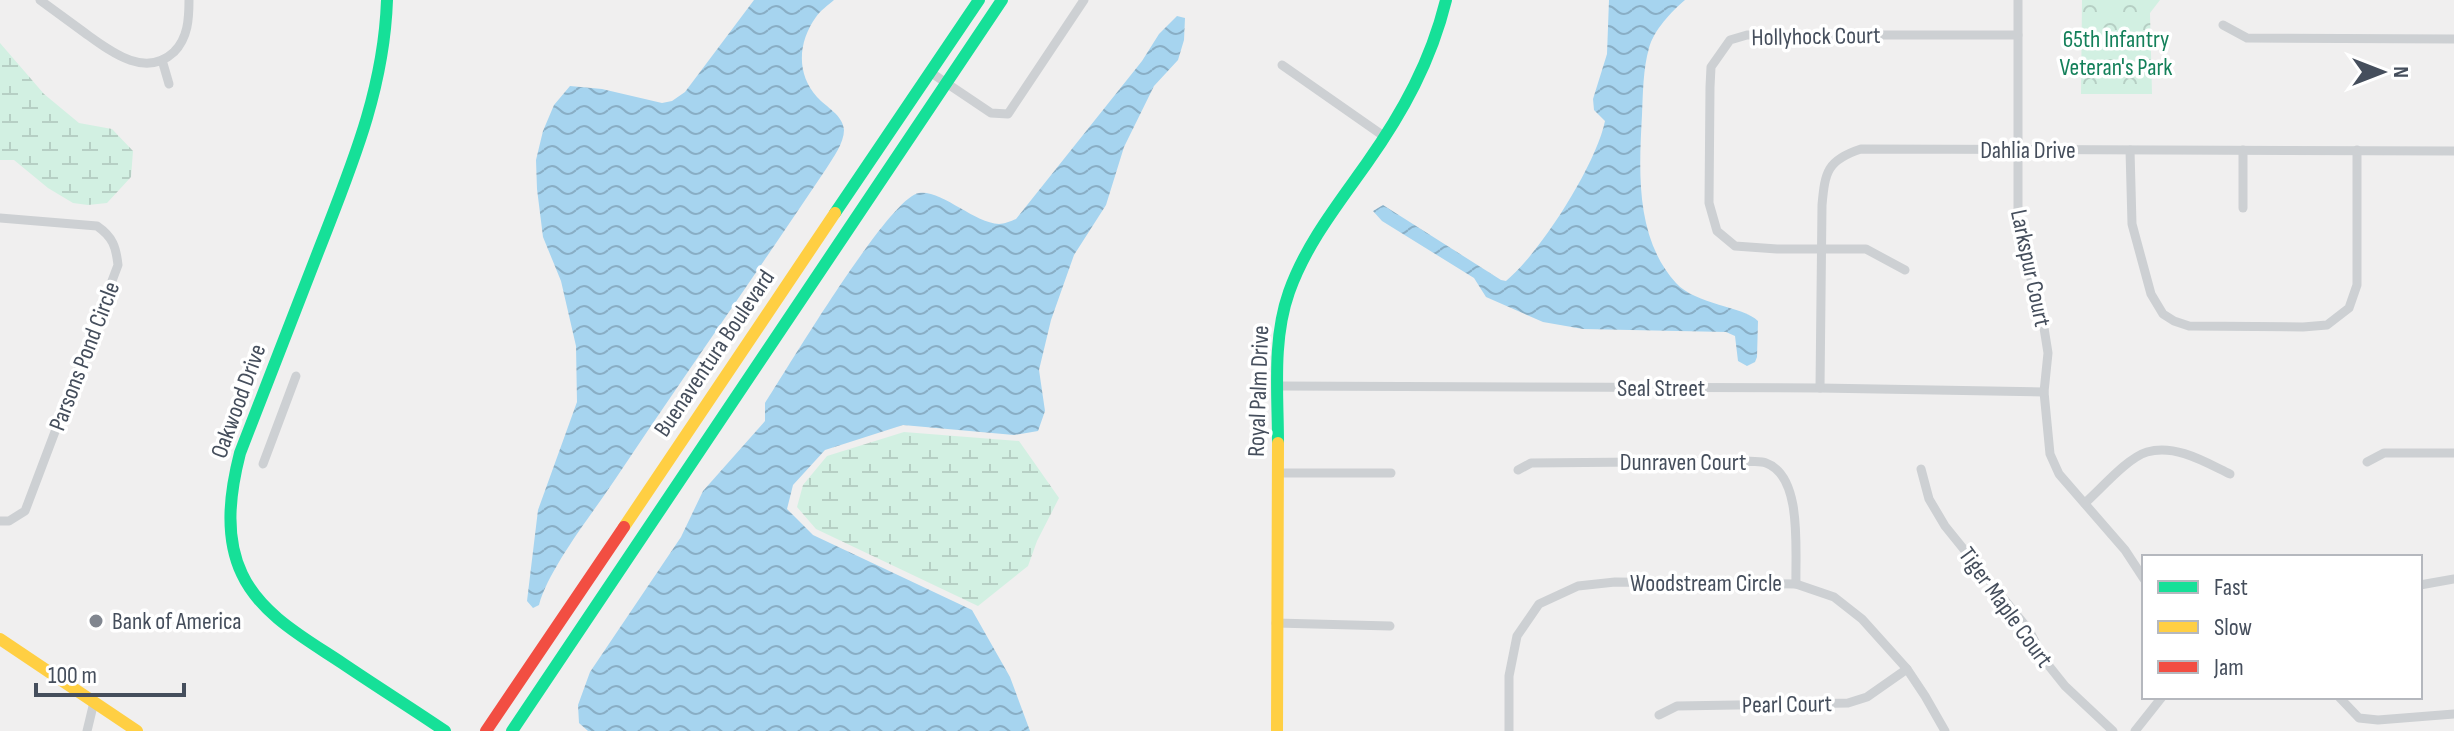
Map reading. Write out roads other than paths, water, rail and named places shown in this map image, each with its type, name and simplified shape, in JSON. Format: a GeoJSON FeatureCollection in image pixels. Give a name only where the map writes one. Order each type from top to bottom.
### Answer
{"type":"FeatureCollection","features":[{"type":"Feature","properties":{"kind":"main road","name":"Oakwood Drive"},"geometry":{"type":"LineString","coordinates":[[387,0],[386,33],[370,110],[351,168],[240,453],[229,519],[236,559],[250,589],[271,612],[304,638],[445,731]]}},
{"type":"Feature","properties":{"kind":"main road","name":"Buenaventura Boulevard"},"geometry":{"type":"LineString","coordinates":[[486,731],[979,0]]}},
{"type":"Feature","properties":{"kind":"main road","name":"Buenaventura Boulevard"},"geometry":{"type":"LineString","coordinates":[[512,731],[1002,0]]}},
{"type":"Feature","properties":{"kind":"main road","name":"Royal Palm Drive"},"geometry":{"type":"LineString","coordinates":[[1277,731],[1278,356],[1283,312],[1296,275],[1318,233],[1385,137],[1426,68],[1441,27],[1446,0]]}},
{"type":"Feature","properties":{"kind":"main road"},"geometry":{"type":"LineString","coordinates":[[0,639],[137,731]]}},
{"type":"Feature","properties":{"kind":"street"},"geometry":{"type":"LineString","coordinates":[[40,0],[124,59],[147,63],[162,60],[173,53],[185,35],[189,0]]}},
{"type":"Feature","properties":{"kind":"street"},"geometry":{"type":"LineString","coordinates":[[930,72],[991,113],[1008,114],[1084,0]]}},
{"type":"Feature","properties":{"kind":"street","name":"Larkspur Court"},"geometry":{"type":"LineString","coordinates":[[2018,0],[2018,230],[2048,353],[2044,392],[2050,454],[2059,474],[2125,550],[2142,576]]}},
{"type":"Feature","properties":{"kind":"street"},"geometry":{"type":"LineString","coordinates":[[2223,25],[2247,38],[2454,39]]}},
{"type":"Feature","properties":{"kind":"street","name":"Hollyhock Court"},"geometry":{"type":"LineString","coordinates":[[1905,270],[1866,249],[1735,246],[1717,231],[1709,203],[1711,67],[1730,40],[1762,33],[2018,35]]}},
{"type":"Feature","properties":{"kind":"street"},"geometry":{"type":"LineString","coordinates":[[162,60],[169,84]]}},
{"type":"Feature","properties":{"kind":"street"},"geometry":{"type":"LineString","coordinates":[[1282,65],[1385,137]]}},
{"type":"Feature","properties":{"kind":"street"},"geometry":{"type":"LineString","coordinates":[[916,92],[932,102]]}},
{"type":"Feature","properties":{"kind":"street","name":"Dahlia Drive"},"geometry":{"type":"LineString","coordinates":[[1820,388],[1825,177],[1835,161],[1848,153],[1861,149],[2454,151]]}},
{"type":"Feature","properties":{"kind":"street"},"geometry":{"type":"LineString","coordinates":[[2130,150],[2132,224],[2151,294],[2163,314],[2189,326],[2303,327],[2327,325],[2349,308],[2357,285],[2357,150]]}},
{"type":"Feature","properties":{"kind":"street"},"geometry":{"type":"LineString","coordinates":[[2243,150],[2243,208]]}},
{"type":"Feature","properties":{"kind":"street","name":"Parsons Pond Circle"},"geometry":{"type":"LineString","coordinates":[[0,218],[97,226],[109,234],[116,247],[118,265],[25,511],[9,521],[0,521]]}},
{"type":"Feature","properties":{"kind":"street"},"geometry":{"type":"LineString","coordinates":[[263,464],[296,376]]}},
{"type":"Feature","properties":{"kind":"street","name":"Seal Street"},"geometry":{"type":"LineString","coordinates":[[1278,386],[2044,392]]}},
{"type":"Feature","properties":{"kind":"street"},"geometry":{"type":"LineString","coordinates":[[2085,503],[2130,462],[2146,452],[2168,451],[2196,457],[2230,474]]}},
{"type":"Feature","properties":{"kind":"street"},"geometry":{"type":"LineString","coordinates":[[2367,462],[2384,453],[2454,453]]}},
{"type":"Feature","properties":{"kind":"street","name":"Dunraven Court"},"geometry":{"type":"LineString","coordinates":[[1518,470],[1531,463],[1767,463],[1785,476],[1793,498],[1796,584]]}},
{"type":"Feature","properties":{"kind":"street","name":"Tiger Maple Court"},"geometry":{"type":"LineString","coordinates":[[1921,469],[1929,499],[1945,526],[2029,630],[2045,661],[2065,686],[2113,731]]}},
{"type":"Feature","properties":{"kind":"street"},"geometry":{"type":"LineString","coordinates":[[1278,473],[1391,473]]}},
{"type":"Feature","properties":{"kind":"street"},"geometry":{"type":"LineString","coordinates":[[2422,585],[2454,579]]}},
{"type":"Feature","properties":{"kind":"street","name":"Woodstream Circle"},"geometry":{"type":"LineString","coordinates":[[1509,731],[1509,676],[1517,636],[1539,604],[1578,586],[1615,582],[1796,584],[1834,597],[1862,619],[1907,669],[1945,731]]}},
{"type":"Feature","properties":{"kind":"street"},"geometry":{"type":"LineString","coordinates":[[1276,623],[1390,626]]}},
{"type":"Feature","properties":{"kind":"street","name":"Pearl Court"},"geometry":{"type":"LineString","coordinates":[[1659,715],[1677,706],[1848,703],[1867,697],[1907,669]]}},
{"type":"Feature","properties":{"kind":"street"},"geometry":{"type":"LineString","coordinates":[[2135,731],[2160,699]]}},
{"type":"Feature","properties":{"kind":"street"},"geometry":{"type":"LineString","coordinates":[[2341,699],[2359,718],[2378,720],[2454,714]]}},
{"type":"Feature","properties":{"kind":"street"},"geometry":{"type":"LineString","coordinates":[[87,731],[94,702]]}},
{"type":"Feature","properties":{"kind":"water"},"geometry":{"type":"Polygon","coordinates":[[[754,0],[834,0],[810,27],[802,58],[810,88],[841,120],[844,130],[842,140],[800,208],[572,542],[544,590],[539,605],[533,608],[527,601],[538,510],[577,402],[576,346],[561,281],[543,237],[536,160],[543,131],[554,105],[570,86],[602,89],[662,103],[672,101],[685,92],[754,0]]]}},
{"type":"Feature","properties":{"kind":"water"},"geometry":{"type":"Polygon","coordinates":[[[1609,0],[1685,0],[1659,28],[1647,56],[1641,136],[1642,203],[1653,246],[1676,283],[1695,296],[1742,312],[1758,321],[1757,357],[1747,366],[1738,361],[1735,336],[1726,332],[1583,329],[1543,322],[1486,297],[1474,278],[1382,221],[1373,211],[1383,205],[1506,281],[1550,230],[1579,184],[1600,139],[1605,121],[1594,110],[1593,99],[1607,54],[1609,0]]]}},
{"type":"Feature","properties":{"kind":"water"},"geometry":{"type":"Polygon","coordinates":[[[1177,16],[1185,18],[1184,40],[1178,60],[1154,86],[1124,147],[1106,205],[1074,255],[1051,320],[1039,370],[1045,411],[1038,431],[1014,435],[903,425],[825,450],[793,485],[787,509],[813,535],[972,610],[1010,677],[1030,731],[588,731],[579,723],[578,705],[590,672],[681,537],[703,491],[765,421],[765,403],[885,223],[905,202],[919,193],[938,196],[989,222],[1001,224],[1016,219],[1142,61],[1159,34],[1177,16]]]}},
{"type":"Feature","properties":{"kind":"place","name":"Bank of America"},"geometry":{"type":"Point","coordinates":[96,621]}},
{"type":"Feature","properties":{"kind":"park label","name":"65th Infantry Veteran's Park"},"geometry":{"type":"Point","coordinates":[2116,53]}}]}
